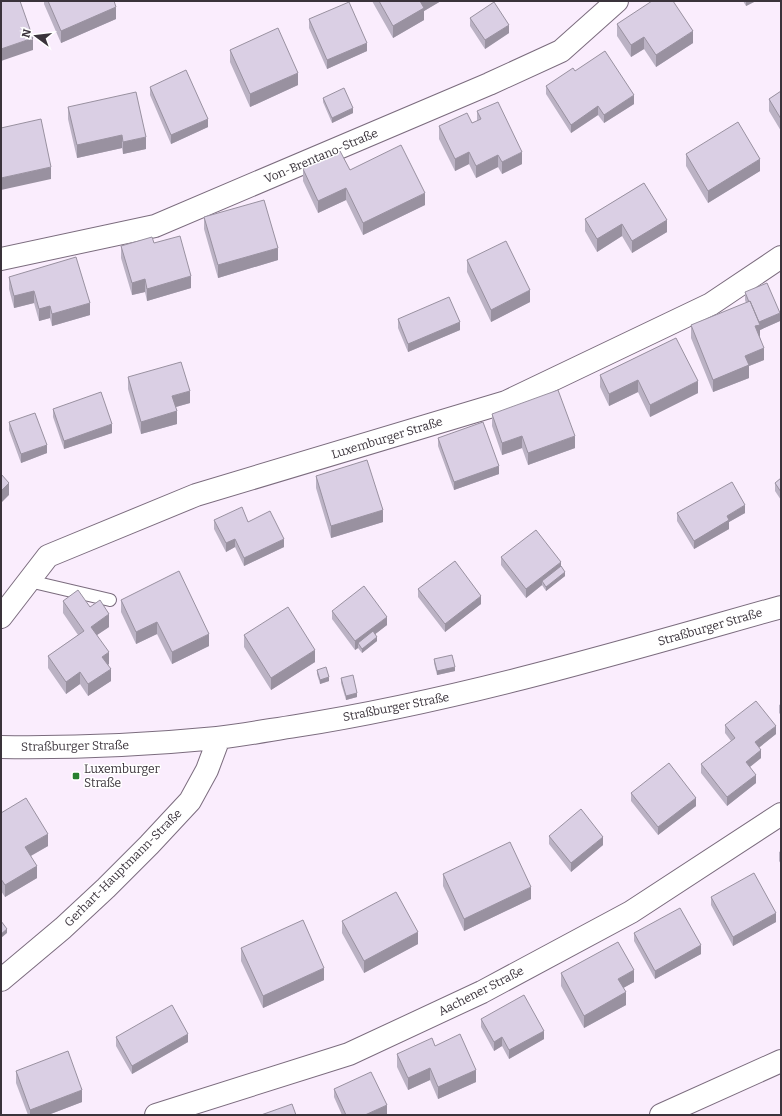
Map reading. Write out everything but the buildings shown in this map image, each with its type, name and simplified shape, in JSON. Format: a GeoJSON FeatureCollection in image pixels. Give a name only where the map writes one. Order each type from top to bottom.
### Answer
{"type":"FeatureCollection","features":[{"type":"Feature","properties":{"kind":"street","name":"Von-Brentano-Straße"},"geometry":{"type":"LineString","coordinates":[[1,259],[155,226],[489,84],[561,51],[617,1]]}},
{"type":"Feature","properties":{"kind":"street","name":"Luxemburger Straße"},"geometry":{"type":"LineString","coordinates":[[1,616],[48,556],[196,495],[506,402],[711,304],[781,257]]}},
{"type":"Feature","properties":{"kind":"street","name":"Straßburger Straße"},"geometry":{"type":"LineString","coordinates":[[1,747],[131,745],[219,738],[342,719],[520,680],[781,607]]}},
{"type":"Feature","properties":{"kind":"street","name":"Gerhart-Hauptmann-Straße"},"geometry":{"type":"LineString","coordinates":[[1,980],[63,928],[106,888],[190,801],[207,770],[219,738]]}},
{"type":"Feature","properties":{"kind":"street","name":"Aachener Straße"},"geometry":{"type":"LineString","coordinates":[[156,1115],[350,1054],[482,992],[631,912],[781,814]]}},
{"type":"Feature","properties":{"kind":"street"},"geometry":{"type":"LineString","coordinates":[[661,1115],[781,1061]]}},
{"type":"Feature","properties":{"kind":"lane"},"geometry":{"type":"LineString","coordinates":[[29,581],[110,600]]}},
{"type":"Feature","properties":{"kind":"place","name":"Luxemburger Straße"},"geometry":{"type":"Point","coordinates":[76,776]}}]}
